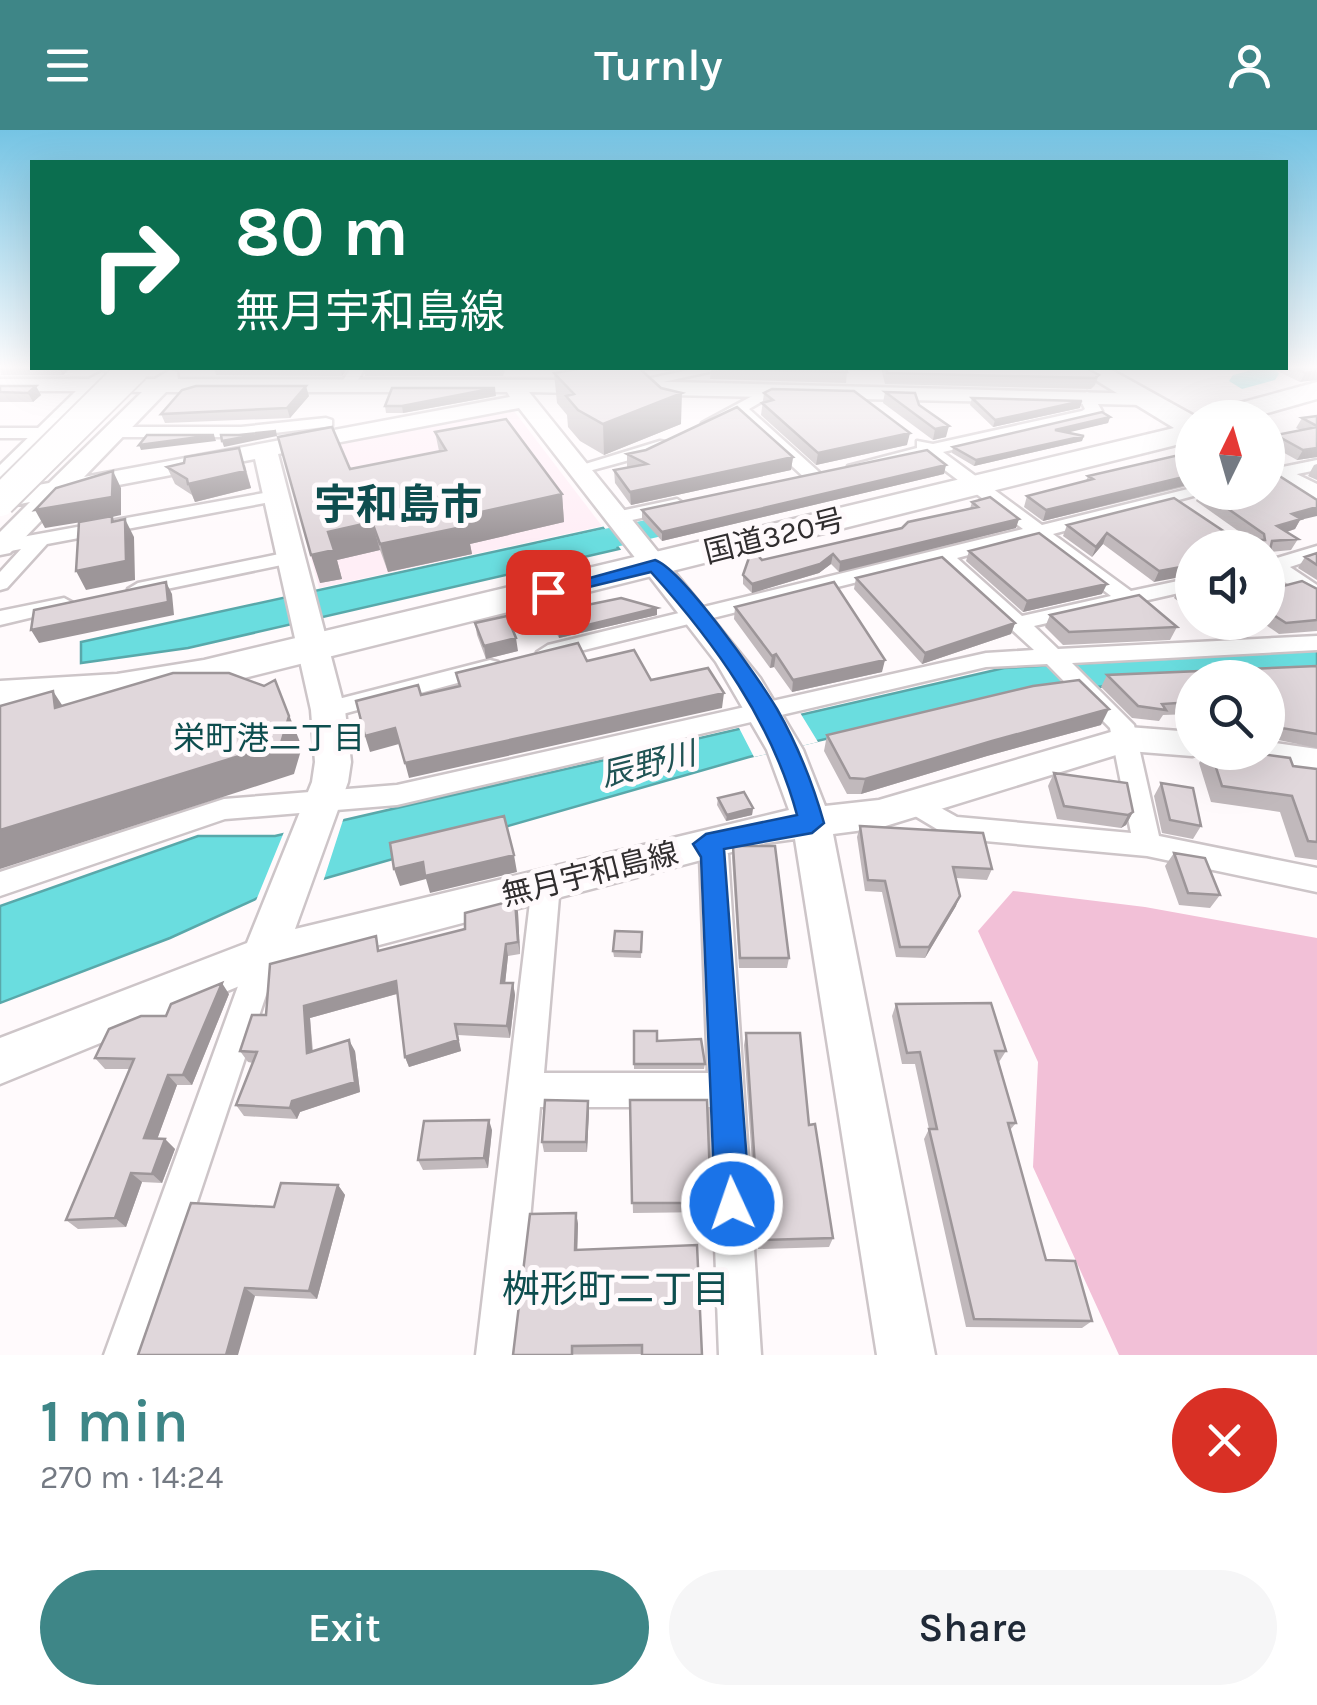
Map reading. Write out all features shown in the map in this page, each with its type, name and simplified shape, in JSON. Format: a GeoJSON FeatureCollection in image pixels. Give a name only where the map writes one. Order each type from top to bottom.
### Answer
{"type":"FeatureCollection","features":[{"type":"Feature","properties":{"kind":"highway"},"geometry":{"type":"LineString","coordinates":[[1,486],[70,425]]}},
{"type":"Feature","properties":{"kind":"highway","name":"国道320号"},"geometry":{"type":"LineString","coordinates":[[0,695],[117,688],[204,674],[304,621],[634,538],[966,478],[1175,433]]}},
{"type":"Feature","properties":{"kind":"highway"},"geometry":{"type":"LineString","coordinates":[[1285,480],[1317,497]]}},
{"type":"Feature","properties":{"kind":"street"},"geometry":{"type":"LineString","coordinates":[[1,486],[53,425]]}},
{"type":"Feature","properties":{"kind":"street"},"geometry":{"type":"LineString","coordinates":[[0,547],[124,425]]}},
{"type":"Feature","properties":{"kind":"street"},"geometry":{"type":"LineString","coordinates":[[322,431],[325,425]]}},
{"type":"Feature","properties":{"kind":"street"},"geometry":{"type":"LineString","coordinates":[[1,486],[62,488],[264,440],[352,425]]}},
{"type":"Feature","properties":{"kind":"street"},"geometry":{"type":"LineString","coordinates":[[543,425],[699,614],[775,725],[812,823],[906,1355]]}},
{"type":"Feature","properties":{"kind":"street"},"geometry":{"type":"LineString","coordinates":[[578,469],[638,455],[704,425]]}},
{"type":"Feature","properties":{"kind":"street"},"geometry":{"type":"LineString","coordinates":[[755,425],[804,478],[925,447],[1036,425]]}},
{"type":"Feature","properties":{"kind":"street"},"geometry":{"type":"LineString","coordinates":[[0,432],[46,432]]}},
{"type":"Feature","properties":{"kind":"street"},"geometry":{"type":"LineString","coordinates":[[118,432],[264,440]]}},
{"type":"Feature","properties":{"kind":"street"},"geometry":{"type":"LineString","coordinates":[[125,1355],[264,956],[318,814],[333,762],[328,710],[264,440]]}},
{"type":"Feature","properties":{"kind":"street"},"geometry":{"type":"LineString","coordinates":[[925,447],[1126,598]]}},
{"type":"Feature","properties":{"kind":"street"},"geometry":{"type":"LineString","coordinates":[[1285,470],[1317,465]]}},
{"type":"Feature","properties":{"kind":"street"},"geometry":{"type":"LineString","coordinates":[[0,547],[275,496]]}},
{"type":"Feature","properties":{"kind":"street"},"geometry":{"type":"LineString","coordinates":[[328,710],[699,614],[1174,499],[1203,518]]}},
{"type":"Feature","properties":{"kind":"street"},"geometry":{"type":"LineString","coordinates":[[634,538],[688,502]]}},
{"type":"Feature","properties":{"kind":"street"},"geometry":{"type":"LineString","coordinates":[[0,584],[41,539]]}},
{"type":"Feature","properties":{"kind":"street"},"geometry":{"type":"LineString","coordinates":[[1285,560],[1317,552]]}},
{"type":"Feature","properties":{"kind":"street"},"geometry":{"type":"LineString","coordinates":[[940,554],[1056,658],[1122,726],[1147,844]]}},
{"type":"Feature","properties":{"kind":"street"},"geometry":{"type":"LineString","coordinates":[[117,594],[290,558]]}},
{"type":"Feature","properties":{"kind":"street"},"geometry":{"type":"LineString","coordinates":[[1285,574],[1317,594]]}},
{"type":"Feature","properties":{"kind":"street"},"geometry":{"type":"LineString","coordinates":[[1018,623],[1175,588]]}},
{"type":"Feature","properties":{"kind":"street"},"geometry":{"type":"LineString","coordinates":[[0,618],[78,602]]}},
{"type":"Feature","properties":{"kind":"street"},"geometry":{"type":"LineString","coordinates":[[0,884],[224,809],[318,814],[397,795],[775,725],[986,660],[1317,642]]}},
{"type":"Feature","properties":{"kind":"street","name":"無月宇和島線"},"geometry":{"type":"LineString","coordinates":[[0,1061],[264,956],[766,828],[879,814],[1128,740],[1175,743]]}},
{"type":"Feature","properties":{"kind":"street"},"geometry":{"type":"LineString","coordinates":[[1285,757],[1317,762]]}},
{"type":"Feature","properties":{"kind":"street"},"geometry":{"type":"LineString","coordinates":[[914,803],[952,827],[1147,844],[1317,880]]}},
{"type":"Feature","properties":{"kind":"street"},"geometry":{"type":"LineString","coordinates":[[706,844],[714,854],[740,1355]]}},
{"type":"Feature","properties":{"kind":"street"},"geometry":{"type":"LineString","coordinates":[[497,1355],[546,886]]}},
{"type":"Feature","properties":{"kind":"street"},"geometry":{"type":"LineString","coordinates":[[526,1090],[726,1090]]}},
{"type":"Feature","properties":{"kind":"shaded area"},"geometry":{"type":"Polygon","coordinates":[[[430,425],[525,425],[602,526],[319,588],[283,456],[430,425]]]}},
{"type":"Feature","properties":{"kind":"shaded area"},"geometry":{"type":"Polygon","coordinates":[[[1013,891],[1145,907],[1317,938],[1317,1355],[1119,1355],[1033,1167],[1038,1062],[978,931],[1013,891]]]}},
{"type":"Feature","properties":{"kind":"water"},"geometry":{"type":"Polygon","coordinates":[[[603,528],[619,549],[188,648],[81,663],[81,642],[603,528]]]}},
{"type":"Feature","properties":{"kind":"water","name":"辰野川"},"geometry":{"type":"Polygon","coordinates":[[[1317,650],[1317,673],[1285,674],[1285,660],[1175,660],[1175,680],[1012,695],[749,757],[260,897],[170,938],[0,1003],[0,906],[198,836],[275,836],[1004,668],[1317,650]]]}},
{"type":"Feature","properties":{"kind":"pier"},"geometry":{"type":"Polygon","coordinates":[[[799,711],[818,742],[754,757],[737,724],[799,711]]]}},
{"type":"Feature","properties":{"kind":"pier"},"geometry":{"type":"Polygon","coordinates":[[[344,817],[323,882],[255,903],[284,832],[344,817]]]}},
{"type":"Feature","properties":{"kind":"building"},"geometry":{"type":"Polygon","coordinates":[[[472,425],[511,425],[562,494],[463,516],[467,526],[380,544],[372,522],[328,532],[334,550],[311,555],[278,437],[332,427],[350,469],[446,450],[435,432],[472,425]]]}},
{"type":"Feature","properties":{"kind":"building"},"geometry":{"type":"Polygon","coordinates":[[[699,425],[757,425],[793,457],[630,492],[614,470],[647,464],[627,454],[646,450],[699,425]]]}},
{"type":"Feature","properties":{"kind":"building"},"geometry":{"type":"Polygon","coordinates":[[[787,425],[900,425],[910,433],[818,453],[787,425]]]}},
{"type":"Feature","properties":{"kind":"building"},"geometry":{"type":"Polygon","coordinates":[[[1046,425],[1075,425],[1055,430],[1084,436],[976,460],[953,447],[1046,425]]]}},
{"type":"Feature","properties":{"kind":"building"},"geometry":{"type":"Polygon","coordinates":[[[1317,427],[1317,448],[1303,450],[1285,440],[1285,433],[1317,427]]]}},
{"type":"Feature","properties":{"kind":"building"},"geometry":{"type":"Polygon","coordinates":[[[276,431],[222,441],[221,435],[239,435],[276,431]]]}},
{"type":"Feature","properties":{"kind":"building"},"geometry":{"type":"Polygon","coordinates":[[[147,435],[214,435],[139,445],[147,435]]]}},
{"type":"Feature","properties":{"kind":"building"},"geometry":{"type":"Polygon","coordinates":[[[239,448],[245,471],[188,484],[187,479],[167,467],[184,463],[185,457],[239,448]]]}},
{"type":"Feature","properties":{"kind":"building"},"geometry":{"type":"Polygon","coordinates":[[[927,450],[946,465],[662,532],[642,510],[927,450]]]}},
{"type":"Feature","properties":{"kind":"building"},"geometry":{"type":"Polygon","coordinates":[[[1175,456],[1175,479],[1046,510],[1027,496],[1093,479],[1088,476],[1175,456]]]}},
{"type":"Feature","properties":{"kind":"building"},"geometry":{"type":"Polygon","coordinates":[[[113,471],[112,497],[35,510],[56,488],[113,471]]]}},
{"type":"Feature","properties":{"kind":"building"},"geometry":{"type":"Polygon","coordinates":[[[1285,480],[1317,500],[1317,507],[1292,514],[1301,519],[1277,526],[1283,530],[1258,530],[1230,510],[1285,510],[1285,480]]]}},
{"type":"Feature","properties":{"kind":"building"},"geometry":{"type":"Polygon","coordinates":[[[990,497],[1019,519],[840,562],[833,554],[820,564],[752,584],[743,575],[752,549],[762,560],[978,507],[972,502],[990,497]]]}},
{"type":"Feature","properties":{"kind":"building"},"geometry":{"type":"Polygon","coordinates":[[[1174,498],[1175,510],[1192,510],[1222,530],[1175,530],[1175,568],[1159,571],[1107,533],[1096,547],[1067,525],[1174,498]]]}},
{"type":"Feature","properties":{"kind":"building"},"geometry":{"type":"Polygon","coordinates":[[[112,516],[112,522],[125,519],[126,561],[76,571],[79,522],[112,516]]]}},
{"type":"Feature","properties":{"kind":"building"},"geometry":{"type":"Polygon","coordinates":[[[1039,533],[1107,584],[1027,601],[969,551],[1039,533]]]}},
{"type":"Feature","properties":{"kind":"building"},"geometry":{"type":"Polygon","coordinates":[[[1317,553],[1317,565],[1305,557],[1317,553]]]}},
{"type":"Feature","properties":{"kind":"building"},"geometry":{"type":"Polygon","coordinates":[[[942,557],[1015,623],[925,653],[856,578],[942,557]]]}},
{"type":"Feature","properties":{"kind":"building"},"geometry":{"type":"Polygon","coordinates":[[[1302,581],[1317,589],[1317,620],[1285,622],[1285,586],[1302,581]]]}},
{"type":"Feature","properties":{"kind":"building"},"geometry":{"type":"Polygon","coordinates":[[[166,582],[168,602],[31,630],[34,610],[166,582]]]}},
{"type":"Feature","properties":{"kind":"building"},"geometry":{"type":"Polygon","coordinates":[[[834,582],[885,660],[793,680],[735,607],[834,582]]]}},
{"type":"Feature","properties":{"kind":"building"},"geometry":{"type":"Polygon","coordinates":[[[1139,595],[1175,627],[1069,632],[1050,615],[1139,595]]]}},
{"type":"Feature","properties":{"kind":"building"},"geometry":{"type":"Polygon","coordinates":[[[621,598],[657,608],[559,632],[548,613],[621,598]]]}},
{"type":"Feature","properties":{"kind":"building"},"geometry":{"type":"Polygon","coordinates":[[[507,616],[516,638],[484,646],[475,623],[507,616]]]}},
{"type":"Feature","properties":{"kind":"building"},"geometry":{"type":"Polygon","coordinates":[[[578,643],[587,661],[634,650],[651,680],[708,668],[724,693],[405,763],[395,728],[365,736],[356,701],[418,685],[421,695],[460,686],[456,673],[578,643]]]}},
{"type":"Feature","properties":{"kind":"building"},"geometry":{"type":"Polygon","coordinates":[[[1317,666],[1317,734],[1285,729],[1285,667],[1317,666]]]}},
{"type":"Feature","properties":{"kind":"building"},"geometry":{"type":"Polygon","coordinates":[[[1175,672],[1175,703],[1162,704],[1166,710],[1138,706],[1107,675],[1175,672]]]}},
{"type":"Feature","properties":{"kind":"building"},"geometry":{"type":"Polygon","coordinates":[[[173,673],[229,673],[264,686],[275,680],[289,716],[281,743],[0,830],[0,706],[53,691],[55,708],[173,673]]]}},
{"type":"Feature","properties":{"kind":"building"},"geometry":{"type":"Polygon","coordinates":[[[1079,680],[1109,709],[865,779],[850,778],[827,735],[1033,686],[1079,680]]]}},
{"type":"Feature","properties":{"kind":"building"},"geometry":{"type":"Polygon","coordinates":[[[1285,757],[1290,758],[1293,766],[1317,769],[1317,842],[1308,841],[1292,796],[1222,786],[1217,770],[1285,770],[1285,757]]]}},
{"type":"Feature","properties":{"kind":"building"},"geometry":{"type":"Polygon","coordinates":[[[1054,773],[1127,783],[1133,812],[1128,815],[1064,806],[1054,773]]]}},
{"type":"Feature","properties":{"kind":"building"},"geometry":{"type":"Polygon","coordinates":[[[1161,783],[1193,788],[1201,826],[1170,820],[1161,783]]]}},
{"type":"Feature","properties":{"kind":"building"},"geometry":{"type":"Polygon","coordinates":[[[744,792],[753,808],[727,815],[718,798],[744,792]]]}},
{"type":"Feature","properties":{"kind":"building"},"geometry":{"type":"Polygon","coordinates":[[[504,816],[514,855],[425,876],[423,862],[394,869],[390,843],[504,816]]]}},
{"type":"Feature","properties":{"kind":"building"},"geometry":{"type":"Polygon","coordinates":[[[860,826],[983,833],[992,869],[953,867],[960,896],[929,947],[900,947],[885,881],[868,880],[860,826]]]}},
{"type":"Feature","properties":{"kind":"building"},"geometry":{"type":"Polygon","coordinates":[[[733,846],[775,846],[789,958],[740,958],[733,846]]]}},
{"type":"Feature","properties":{"kind":"building"},"geometry":{"type":"Polygon","coordinates":[[[1174,853],[1205,858],[1220,895],[1188,893],[1174,853]]]}},
{"type":"Feature","properties":{"kind":"building"},"geometry":{"type":"Polygon","coordinates":[[[515,900],[518,942],[506,944],[501,983],[513,983],[507,1026],[455,1024],[458,1040],[405,1057],[396,981],[304,1006],[307,1053],[349,1040],[355,1082],[292,1101],[290,1108],[236,1105],[257,1052],[240,1051],[252,1015],[266,1015],[270,964],[376,936],[378,951],[465,929],[465,913],[515,900]]]}},
{"type":"Feature","properties":{"kind":"building"},"geometry":{"type":"Polygon","coordinates":[[[615,931],[642,932],[641,952],[613,951],[615,931]]]}},
{"type":"Feature","properties":{"kind":"building"},"geometry":{"type":"Polygon","coordinates":[[[222,983],[183,1075],[168,1075],[144,1138],[165,1139],[152,1174],[131,1173],[115,1218],[66,1220],[134,1059],[95,1058],[109,1029],[141,1016],[166,1016],[171,1004],[222,983]]]}},
{"type":"Feature","properties":{"kind":"building"},"geometry":{"type":"Polygon","coordinates":[[[991,1003],[1006,1051],[995,1051],[1016,1123],[1008,1123],[1046,1260],[1075,1261],[1092,1321],[974,1319],[929,1129],[937,1129],[920,1052],[907,1053],[896,1004],[991,1003]]]}},
{"type":"Feature","properties":{"kind":"building"},"geometry":{"type":"Polygon","coordinates":[[[634,1031],[657,1031],[657,1041],[701,1039],[705,1064],[634,1064],[634,1031]]]}},
{"type":"Feature","properties":{"kind":"building"},"geometry":{"type":"Polygon","coordinates":[[[746,1033],[800,1033],[809,1125],[815,1124],[833,1238],[760,1240],[746,1033]]]}},
{"type":"Feature","properties":{"kind":"building"},"geometry":{"type":"Polygon","coordinates":[[[545,1100],[588,1101],[586,1142],[542,1142],[545,1100]]]}},
{"type":"Feature","properties":{"kind":"building"},"geometry":{"type":"Polygon","coordinates":[[[630,1100],[707,1100],[711,1203],[632,1203],[630,1100]]]}},
{"type":"Feature","properties":{"kind":"building"},"geometry":{"type":"Polygon","coordinates":[[[489,1120],[484,1158],[418,1160],[424,1121],[489,1120]]]}},
{"type":"Feature","properties":{"kind":"building"},"geometry":{"type":"Polygon","coordinates":[[[281,1183],[338,1185],[309,1291],[245,1288],[226,1355],[138,1355],[191,1203],[274,1207],[281,1183]]]}},
{"type":"Feature","properties":{"kind":"building"},"geometry":{"type":"Polygon","coordinates":[[[576,1213],[575,1250],[697,1245],[702,1355],[642,1355],[642,1345],[572,1346],[572,1355],[513,1355],[530,1214],[576,1213]]]}},
{"type":"Feature","properties":{"kind":"waterway"},"geometry":{"type":"LineString","coordinates":[[549,552],[650,529]]}},
{"type":"Feature","properties":{"kind":"district","name":"宇和島市"},"geometry":{"type":"Point","coordinates":[398,504]}},
{"type":"Feature","properties":{"kind":"district","name":"栄町港二丁目"},"geometry":{"type":"Point","coordinates":[269,738]}},
{"type":"Feature","properties":{"kind":"district","name":"桝形町二丁目"},"geometry":{"type":"Point","coordinates":[616,1289]}},
{"type":"Feature","properties":{"kind":"route"},"geometry":{"type":"LineString","coordinates":[[548,592],[655,565],[699,614],[767,710],[802,789],[812,823],[766,828],[706,844],[714,854],[732,1204]]}}]}
